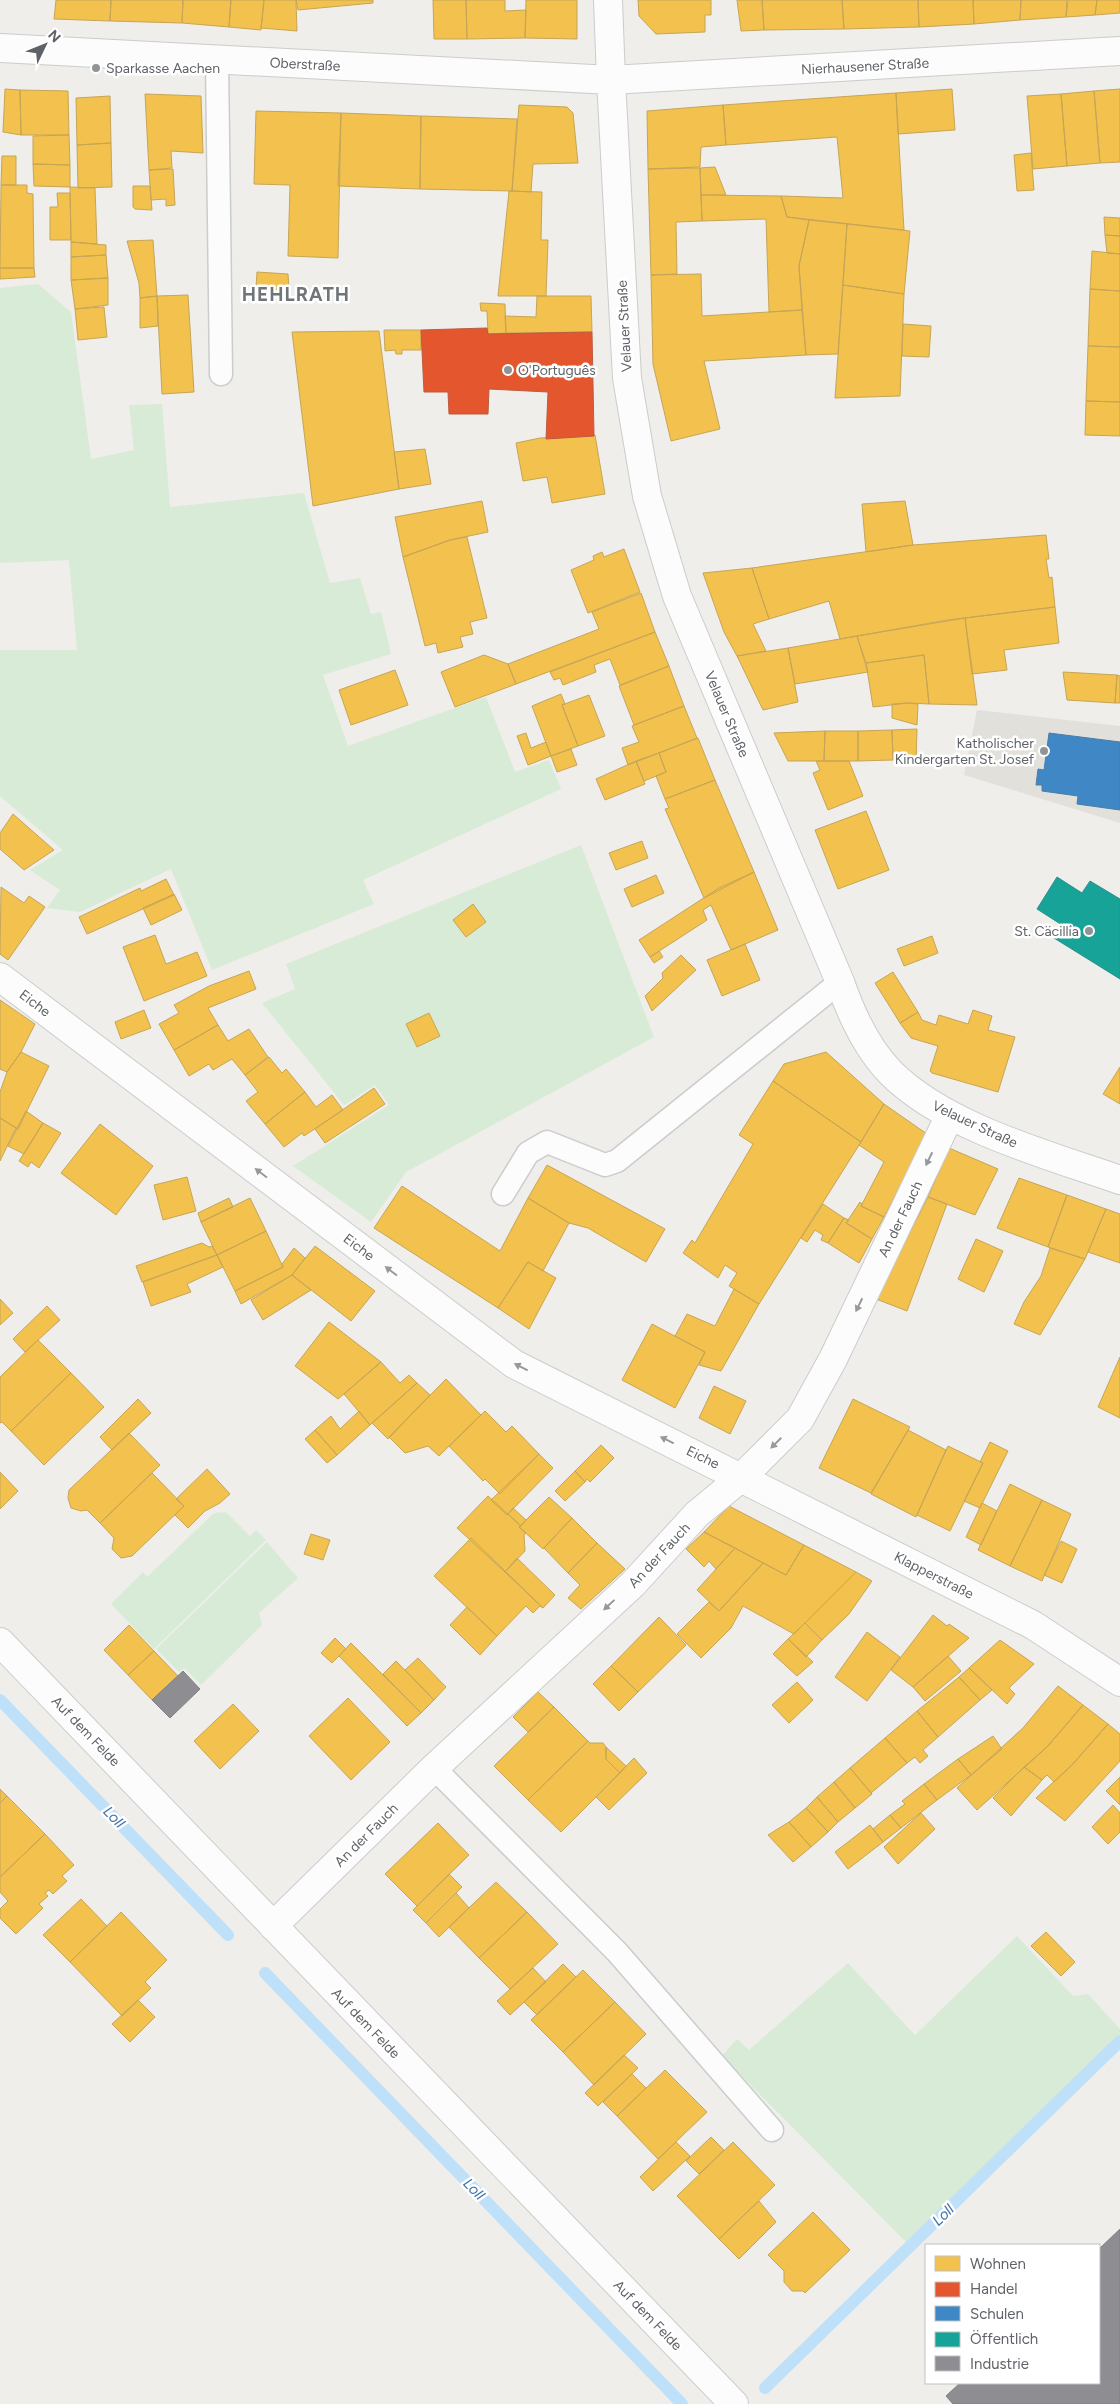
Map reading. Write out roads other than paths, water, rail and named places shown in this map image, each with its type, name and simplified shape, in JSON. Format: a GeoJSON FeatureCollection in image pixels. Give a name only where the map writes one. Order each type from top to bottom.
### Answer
{"type":"FeatureCollection","features":[{"type":"Feature","properties":{"kind":"street","name":"Velauer Straße"},"geometry":{"type":"LineString","coordinates":[[608,0],[610,80],[627,378],[647,496],[677,596],[840,982],[847,1004],[864,1037],[890,1072],[919,1096],[950,1115],[1013,1142],[1120,1180]]}},
{"type":"Feature","properties":{"kind":"street","name":"Oberstraße"},"geometry":{"type":"LineString","coordinates":[[0,48],[610,80]]}},
{"type":"Feature","properties":{"kind":"street","name":"Nierhausener Straße"},"geometry":{"type":"LineString","coordinates":[[610,80],[1120,51]]}},
{"type":"Feature","properties":{"kind":"street","name":"Eiche"},"geometry":{"type":"LineString","coordinates":[[0,977],[514,1364],[742,1477]]}},
{"type":"Feature","properties":{"kind":"street","name":"An der Fauch"},"geometry":{"type":"LineString","coordinates":[[273,1926],[434,1768],[633,1584],[697,1514],[742,1477],[800,1419],[833,1359],[950,1115]]}},
{"type":"Feature","properties":{"kind":"street","name":"Klapperstraße"},"geometry":{"type":"LineString","coordinates":[[742,1477],[1033,1626],[1120,1682]]}},
{"type":"Feature","properties":{"kind":"street","name":"Auf dem Felde"},"geometry":{"type":"LineString","coordinates":[[0,1642],[734,2404]]}},
{"type":"Feature","properties":{"kind":"lane"},"geometry":{"type":"LineString","coordinates":[[218,60],[222,374]]}},
{"type":"Feature","properties":{"kind":"lane"},"geometry":{"type":"LineString","coordinates":[[503,1194],[528,1153],[546,1142],[605,1164],[617,1161],[840,982]]}},
{"type":"Feature","properties":{"kind":"lane"},"geometry":{"type":"LineString","coordinates":[[434,1768],[617,1952],[772,2130]]}},
{"type":"Feature","properties":{"kind":"waterway","name":"Loll"},"geometry":{"type":"LineString","coordinates":[[0,1700],[228,1935]]}},
{"type":"Feature","properties":{"kind":"waterway","name":"Loll"},"geometry":{"type":"LineString","coordinates":[[265,1973],[682,2404]]}},
{"type":"Feature","properties":{"kind":"waterway","name":"Loll"},"geometry":{"type":"LineString","coordinates":[[765,2388],[1120,2041]]}},
{"type":"Feature","properties":{"kind":"place","name":"Sparkasse Aachen"},"geometry":{"type":"Point","coordinates":[96,68]}},
{"type":"Feature","properties":{"kind":"place","name":"O'Português"},"geometry":{"type":"Point","coordinates":[508,370]}},
{"type":"Feature","properties":{"kind":"place","name":"Katholischer Kindergarten St. Josef"},"geometry":{"type":"Point","coordinates":[1044,751]}},
{"type":"Feature","properties":{"kind":"place","name":"St. Cäcillia"},"geometry":{"type":"Point","coordinates":[1089,931]}},
{"type":"Feature","properties":{"kind":"district","name":"HEHLRATH"},"geometry":{"type":"Point","coordinates":[296,294]}}]}
